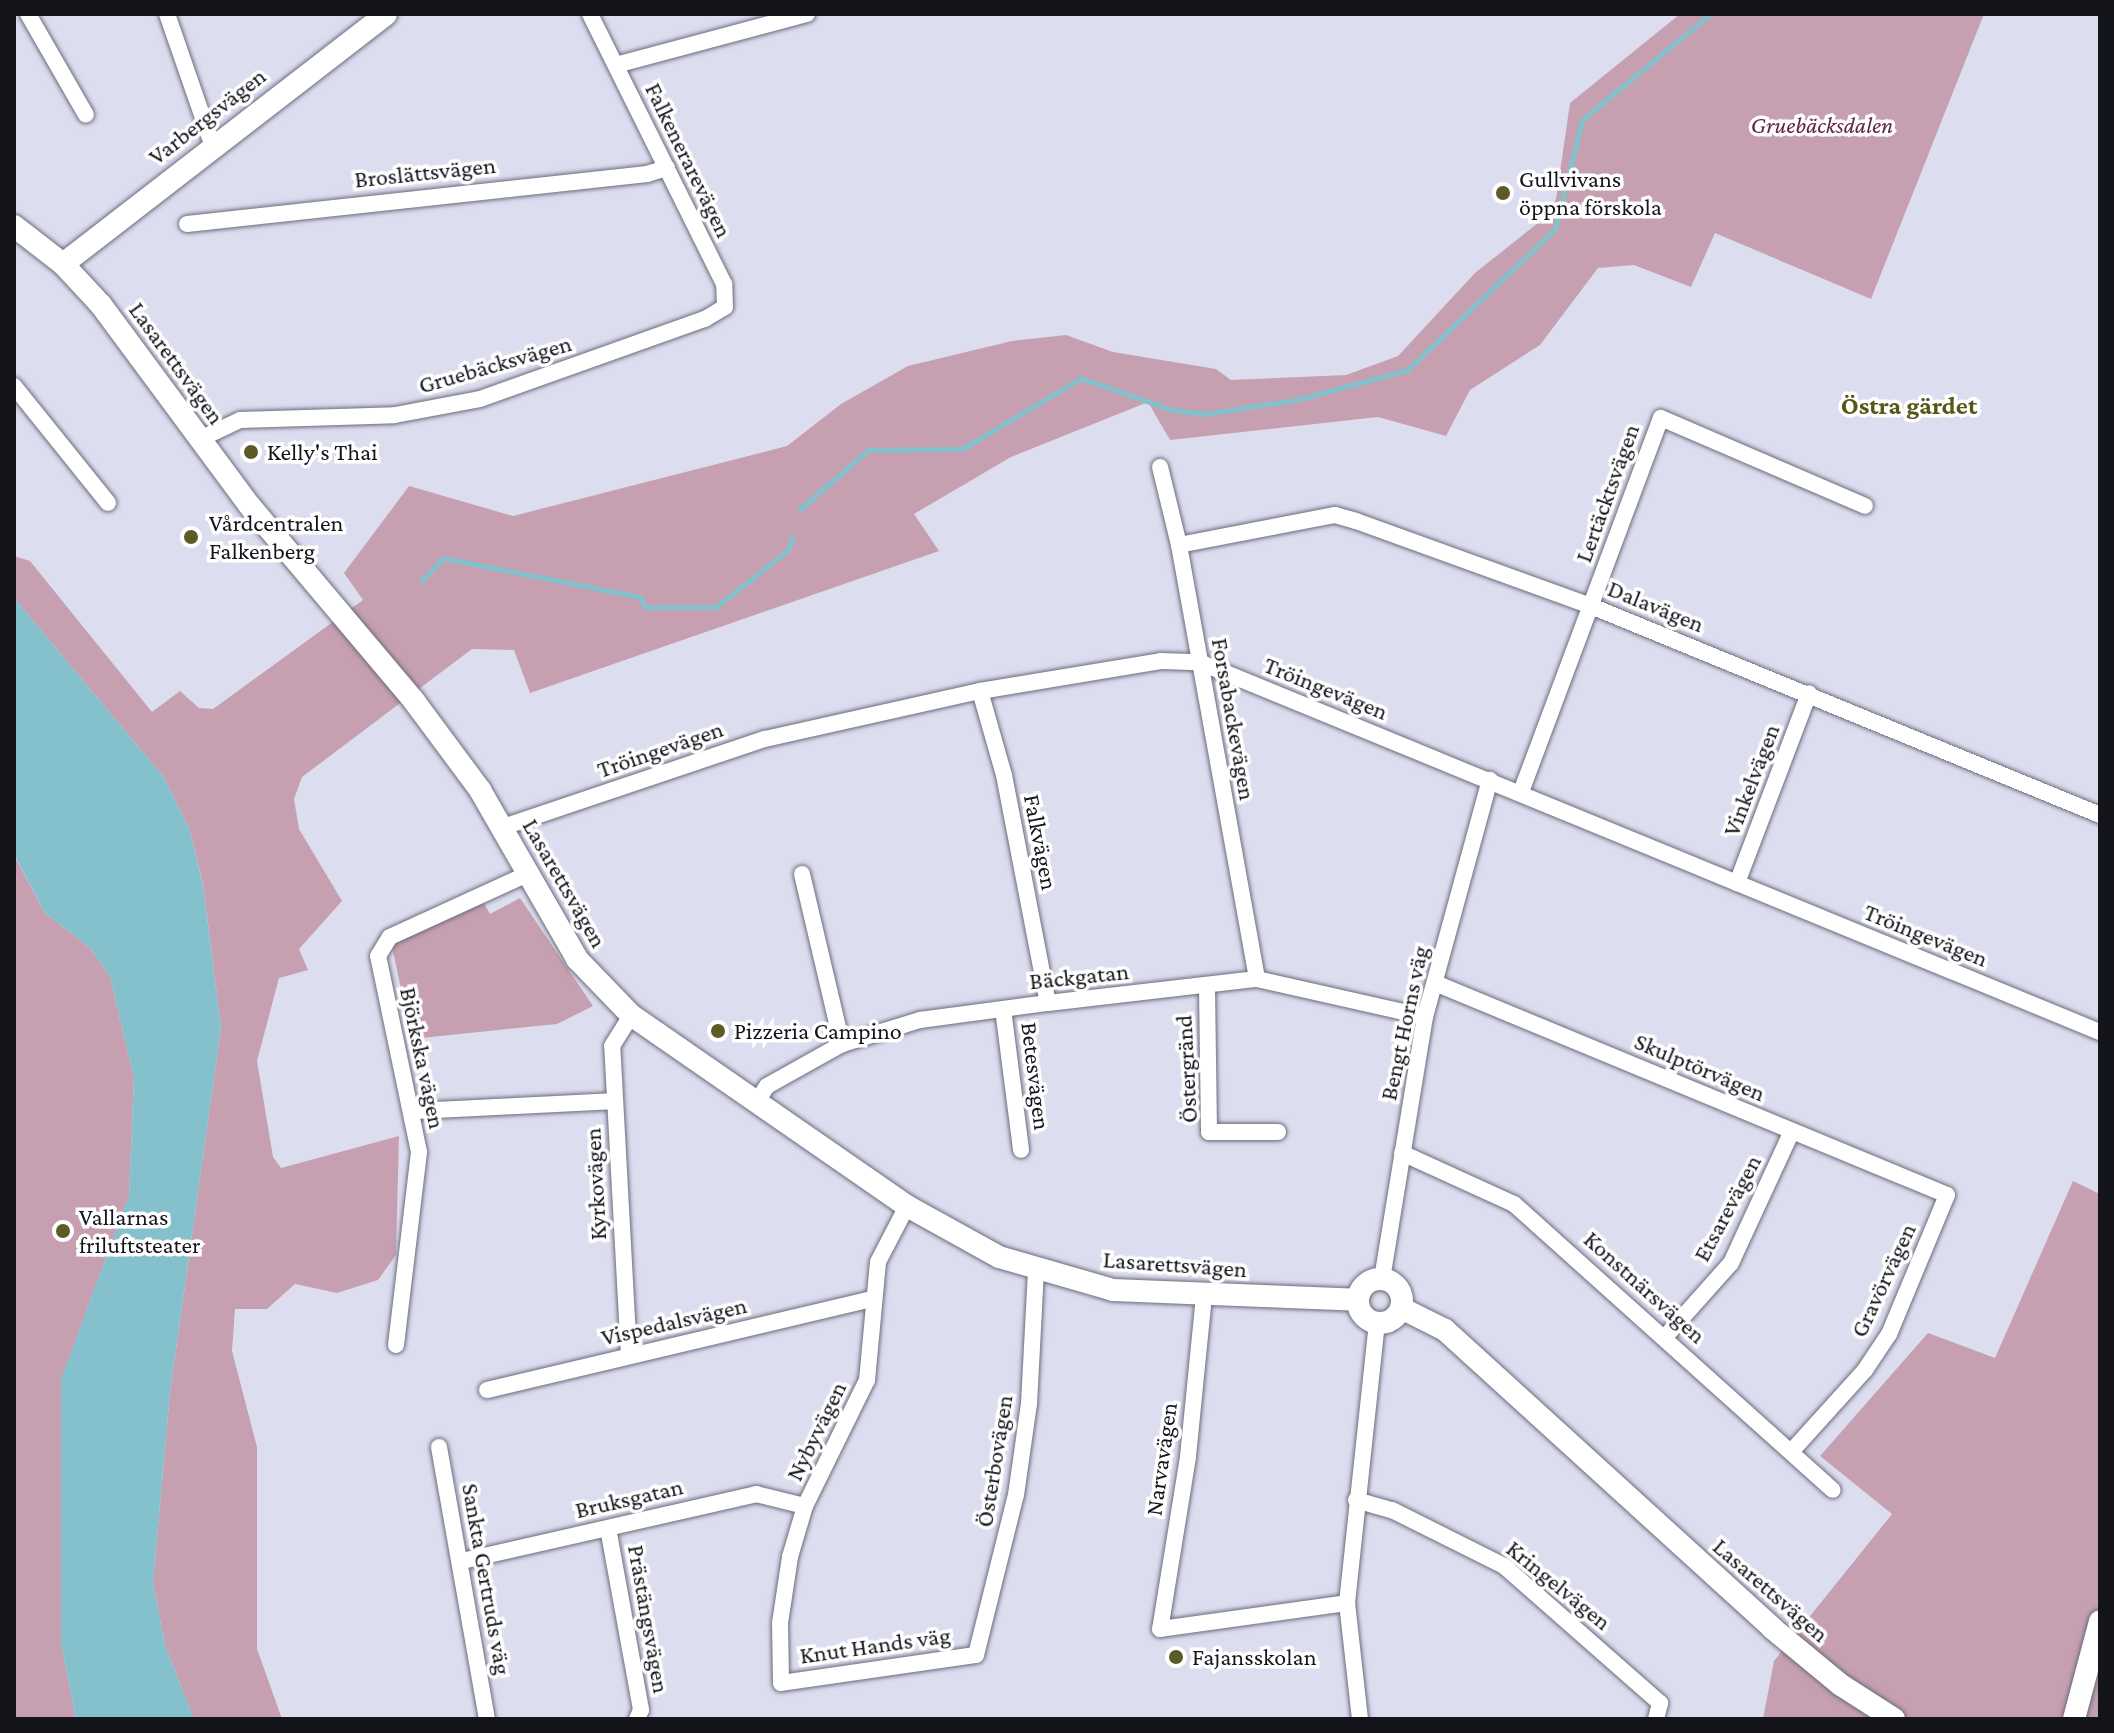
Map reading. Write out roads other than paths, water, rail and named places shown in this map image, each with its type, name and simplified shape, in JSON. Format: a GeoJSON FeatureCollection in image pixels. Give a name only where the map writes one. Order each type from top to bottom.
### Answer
{"type":"FeatureCollection","features":[{"type":"Feature","properties":{"kind":"street"},"geometry":{"type":"LineString","coordinates":[[28,14],[86,115]]}},
{"type":"Feature","properties":{"kind":"street"},"geometry":{"type":"LineString","coordinates":[[167,14],[212,144]]}},
{"type":"Feature","properties":{"kind":"street","name":"Varbergsvägen"},"geometry":{"type":"LineString","coordinates":[[63,264],[212,144],[386,14]]}},
{"type":"Feature","properties":{"kind":"street","name":"Falkenerarevägen"},"geometry":{"type":"LineString","coordinates":[[590,14],[728,296],[719,314],[705,319]]}},
{"type":"Feature","properties":{"kind":"street"},"geometry":{"type":"LineString","coordinates":[[616,65],[807,14]]}},
{"type":"Feature","properties":{"kind":"street","name":"Broslättsvägen"},"geometry":{"type":"LineString","coordinates":[[187,224],[647,174],[667,168]]}},
{"type":"Feature","properties":{"kind":"street","name":"Lasarettsvägen"},"geometry":{"type":"LineString","coordinates":[[14,226],[63,264],[119,327],[200,439],[414,701],[503,827],[577,959],[631,1015],[907,1206],[1036,1271],[1113,1290],[1357,1300]]}},
{"type":"Feature","properties":{"kind":"street","name":"Gruebäcksvägen"},"geometry":{"type":"LineString","coordinates":[[200,439],[240,420],[395,415],[446,407],[543,380],[705,319]]}},
{"type":"Feature","properties":{"kind":"street"},"geometry":{"type":"LineString","coordinates":[[14,386],[108,503]]}},
{"type":"Feature","properties":{"kind":"street","name":"Lertäcktsvägen"},"geometry":{"type":"LineString","coordinates":[[1521,792],[1661,418],[1865,506]]}},
{"type":"Feature","properties":{"kind":"street","name":"Forsabackevägen"},"geometry":{"type":"LineString","coordinates":[[1160,467],[1179,545],[1257,979]]}},
{"type":"Feature","properties":{"kind":"street","name":"Dalavägen"},"geometry":{"type":"LineString","coordinates":[[1179,545],[1335,515],[1591,606],[2100,815]]}},
{"type":"Feature","properties":{"kind":"street","name":"Tröingevägen"},"geometry":{"type":"LineString","coordinates":[[503,827],[765,739],[980,691],[1161,661],[1199,662],[2100,1032]]}},
{"type":"Feature","properties":{"kind":"street","name":"Falkvägen"},"geometry":{"type":"LineString","coordinates":[[980,691],[1004,775],[1048,1003]]}},
{"type":"Feature","properties":{"kind":"street","name":"Vinkelvägen"},"geometry":{"type":"LineString","coordinates":[[1737,883],[1809,693]]}},
{"type":"Feature","properties":{"kind":"street","name":"Bengt Horns väg"},"geometry":{"type":"LineString","coordinates":[[1382,1279],[1425,1017],[1490,780]]}},
{"type":"Feature","properties":{"kind":"street","name":"Björkska vägen"},"geometry":{"type":"LineString","coordinates":[[396,1345],[418,1188],[413,1111],[378,956],[390,937],[530,873]]}},
{"type":"Feature","properties":{"kind":"street"},"geometry":{"type":"LineString","coordinates":[[802,874],[842,1044]]}},
{"type":"Feature","properties":{"kind":"street","name":"Bäckgatan"},"geometry":{"type":"LineString","coordinates":[[757,1101],[767,1086],[842,1044],[920,1020],[1048,1003],[1257,979],[1425,1017]]}},
{"type":"Feature","properties":{"kind":"street","name":"Skulptörvägen"},"geometry":{"type":"LineString","coordinates":[[1435,983],[1947,1195]]}},
{"type":"Feature","properties":{"kind":"street","name":"Östergränd"},"geometry":{"type":"LineString","coordinates":[[1207,987],[1209,1132],[1278,1132]]}},
{"type":"Feature","properties":{"kind":"street","name":"Betesvägen"},"geometry":{"type":"LineString","coordinates":[[1003,1009],[1021,1150]]}},
{"type":"Feature","properties":{"kind":"street","name":"Kyrkovägen"},"geometry":{"type":"LineString","coordinates":[[629,1356],[612,1046],[631,1015]]}},
{"type":"Feature","properties":{"kind":"street"},"geometry":{"type":"LineString","coordinates":[[413,1111],[614,1101]]}},
{"type":"Feature","properties":{"kind":"street","name":"Etsarevägen"},"geometry":{"type":"LineString","coordinates":[[1665,1337],[1731,1263],[1792,1131]]}},
{"type":"Feature","properties":{"kind":"street","name":"Konstnärsvägen"},"geometry":{"type":"LineString","coordinates":[[1402,1153],[1514,1204],[1833,1490]]}},
{"type":"Feature","properties":{"kind":"street","name":"Gravörvägen"},"geometry":{"type":"LineString","coordinates":[[1791,1452],[1865,1370],[1889,1334],[1947,1195]]}},
{"type":"Feature","properties":{"kind":"street","name":"Nybyvägen"},"geometry":{"type":"LineString","coordinates":[[781,1683],[780,1623],[790,1557],[805,1506],[867,1380],[871,1299],[884,1245],[907,1206]]}},
{"type":"Feature","properties":{"kind":"street","name":"Österbovägen"},"geometry":{"type":"LineString","coordinates":[[976,1655],[1016,1495],[1029,1404],[1036,1271]]}},
{"type":"Feature","properties":{"kind":"street"},"geometry":{"type":"LineString","coordinates":[[1382,1279],[1398,1290],[1401,1308],[1391,1320],[1377,1324],[1364,1317],[1357,1300],[1364,1286],[1382,1279]]}},
{"type":"Feature","properties":{"kind":"street","name":"Narvavägen"},"geometry":{"type":"LineString","coordinates":[[1204,1296],[1188,1457],[1160,1629],[1347,1603]]}},
{"type":"Feature","properties":{"kind":"street","name":"Vispedalsvägen"},"geometry":{"type":"LineString","coordinates":[[487,1390],[871,1299]]}},
{"type":"Feature","properties":{"kind":"street","name":"Lasarettsvägen"},"geometry":{"type":"LineString","coordinates":[[1401,1308],[1445,1330],[1772,1628],[1880,1716]]}},
{"type":"Feature","properties":{"kind":"street"},"geometry":{"type":"LineString","coordinates":[[1360,1719],[1347,1603],[1377,1324]]}},
{"type":"Feature","properties":{"kind":"street","name":"Sankta Gertruds väg"},"geometry":{"type":"LineString","coordinates":[[439,1447],[462,1561],[487,1719]]}},
{"type":"Feature","properties":{"kind":"street","name":"Bruksgatan"},"geometry":{"type":"LineString","coordinates":[[462,1561],[756,1494],[805,1506]]}},
{"type":"Feature","properties":{"kind":"street","name":"Kringelvägen"},"geometry":{"type":"LineString","coordinates":[[1356,1500],[1392,1510],[1504,1566],[1660,1703],[1656,1719]]}},
{"type":"Feature","properties":{"kind":"street","name":"Prästängsvägen"},"geometry":{"type":"LineString","coordinates":[[608,1528],[641,1710],[637,1719]]}},
{"type":"Feature","properties":{"kind":"street"},"geometry":{"type":"LineString","coordinates":[[2074,1719],[2100,1621]]}},
{"type":"Feature","properties":{"kind":"street","name":"Knut Hands väg"},"geometry":{"type":"LineString","coordinates":[[781,1683],[976,1655]]}},
{"type":"Feature","properties":{"kind":"street"},"geometry":{"type":"LineString","coordinates":[[2081,1693],[2090,1719]]}},
{"type":"Feature","properties":{"kind":"water"},"geometry":{"type":"Polygon","coordinates":[[[14,598],[163,776],[189,828],[203,885],[221,1028],[170,1392],[153,1583],[165,1645],[194,1719],[76,1719],[61,1643],[61,1379],[129,1196],[134,1078],[110,977],[90,948],[45,913],[14,854],[14,598]]]}},
{"type":"Feature","properties":{"kind":"waterway"},"geometry":{"type":"LineString","coordinates":[[800,509],[868,450],[962,449],[1081,378],[1172,410],[1203,414],[1296,400],[1407,370],[1555,229],[1582,120],[1710,14]]}},
{"type":"Feature","properties":{"kind":"waterway"},"geometry":{"type":"LineString","coordinates":[[421,581],[443,558],[640,597],[645,607],[716,607],[788,550],[792,537]]}},
{"type":"Feature","properties":{"kind":"place","name":"Gullvivans öppna förskola"},"geometry":{"type":"Point","coordinates":[1503,193]}},
{"type":"Feature","properties":{"kind":"place","name":"Kelly's Thai"},"geometry":{"type":"Point","coordinates":[251,452]}},
{"type":"Feature","properties":{"kind":"place","name":"Vårdcentralen Falkenberg"},"geometry":{"type":"Point","coordinates":[191,537]}},
{"type":"Feature","properties":{"kind":"place","name":"Pizzeria Campino"},"geometry":{"type":"Point","coordinates":[718,1031]}},
{"type":"Feature","properties":{"kind":"place","name":"Vallarnas friluftsteater"},"geometry":{"type":"Point","coordinates":[63,1231]}},
{"type":"Feature","properties":{"kind":"place","name":"Fajansskolan"},"geometry":{"type":"Point","coordinates":[1176,1657]}},
{"type":"Feature","properties":{"kind":"district","name":"Östra gärdet"},"geometry":{"type":"Point","coordinates":[1909,406]}},
{"type":"Feature","properties":{"kind":"park label","name":"Gruebäcksdalen"},"geometry":{"type":"Point","coordinates":[1822,125]}}]}
